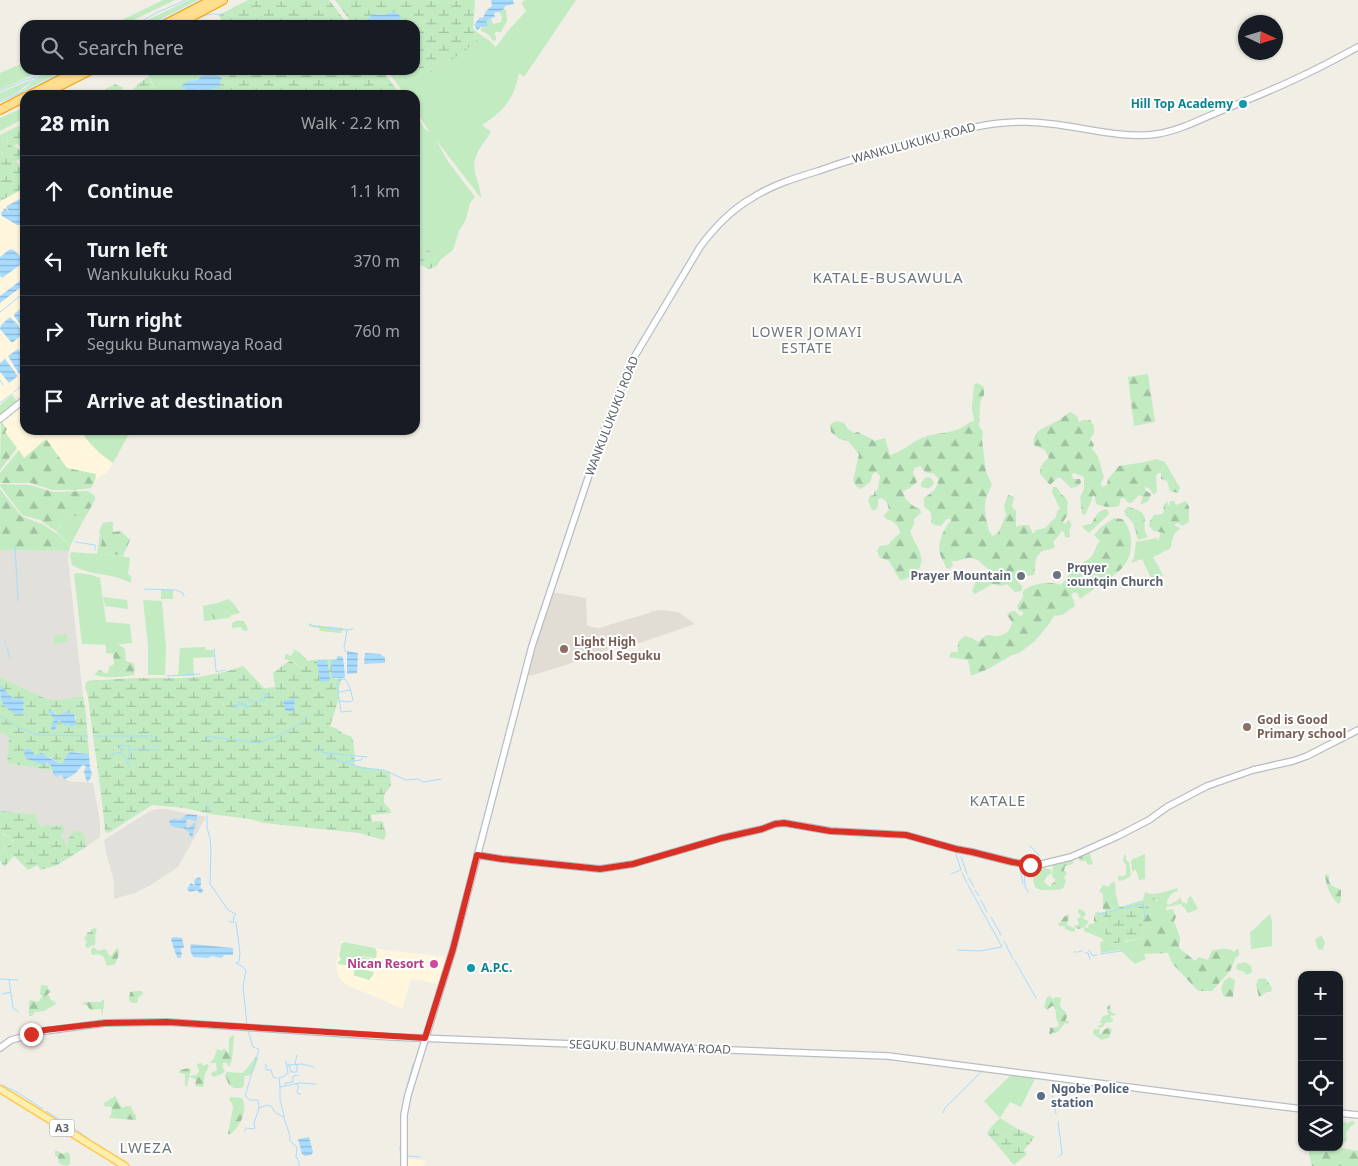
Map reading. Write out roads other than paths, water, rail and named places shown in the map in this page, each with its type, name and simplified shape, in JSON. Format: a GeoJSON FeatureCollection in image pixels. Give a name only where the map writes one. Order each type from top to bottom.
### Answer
{"type":"FeatureCollection","features":[{"type":"Feature","properties":{"kind":"highway"},"geometry":{"type":"LineString","coordinates":[[174,20],[212,0]]}},
{"type":"Feature","properties":{"kind":"highway"},"geometry":{"type":"LineString","coordinates":[[185,20],[223,0]]}},
{"type":"Feature","properties":{"kind":"highway"},"geometry":{"type":"LineString","coordinates":[[40,90],[69,75]]}},
{"type":"Feature","properties":{"kind":"highway"},"geometry":{"type":"LineString","coordinates":[[52,90],[80,75]]}},
{"type":"Feature","properties":{"kind":"highway"},"geometry":{"type":"LineString","coordinates":[[0,110],[20,100]]}},
{"type":"Feature","properties":{"kind":"highway"},"geometry":{"type":"LineString","coordinates":[[0,115],[20,105]]}},
{"type":"Feature","properties":{"kind":"main road","name":"WANKULUKUKU ROAD"},"geometry":{"type":"LineString","coordinates":[[404,1166],[404,1115],[413,1077],[453,949],[532,646],[598,450],[616,399],[633,359],[700,247],[720,223],[751,198],[787,181],[852,159],[991,123],[1028,122],[1066,125],[1103,132],[1134,135],[1158,134],[1171,131],[1276,88],[1358,48]]}},
{"type":"Feature","properties":{"kind":"main road"},"geometry":{"type":"LineString","coordinates":[[0,419],[20,403]]}},
{"type":"Feature","properties":{"kind":"main road"},"geometry":{"type":"LineString","coordinates":[[477,855],[600,869],[633,864],[722,838],[784,823],[830,831],[906,835],[1012,862],[1030,865],[1042,864],[1071,857],[1118,836],[1207,786],[1253,770],[1307,756],[1358,730]]}},
{"type":"Feature","properties":{"kind":"main road","name":"SEGUKU BUNAMWAYA ROAD"},"geometry":{"type":"LineString","coordinates":[[0,1048],[11,1040],[45,1030],[98,1024],[176,1022],[425,1038],[888,1056],[1298,1109]]}},
{"type":"Feature","properties":{"kind":"main road","name":"A3"},"geometry":{"type":"LineString","coordinates":[[0,1089],[125,1166]]}},
{"type":"Feature","properties":{"kind":"main road"},"geometry":{"type":"LineString","coordinates":[[1343,1113],[1358,1115]]}},
{"type":"Feature","properties":{"kind":"water"},"geometry":{"type":"Polygon","coordinates":[[[491,0],[513,0],[514,4],[505,6],[504,9],[496,12],[494,14],[495,17],[486,22],[489,25],[480,27],[477,30],[474,25],[480,17],[483,18],[486,11],[492,6],[491,0]]]}},
{"type":"Feature","properties":{"kind":"water"},"geometry":{"type":"Polygon","coordinates":[[[396,12],[401,17],[400,20],[368,20],[373,14],[385,15],[396,12]]]}},
{"type":"Feature","properties":{"kind":"water"},"geometry":{"type":"Polygon","coordinates":[[[201,75],[218,75],[222,78],[218,89],[182,89],[181,86],[188,81],[198,80],[201,75]]]}},
{"type":"Feature","properties":{"kind":"water"},"geometry":{"type":"Polygon","coordinates":[[[20,199],[20,225],[2,216],[1,213],[5,208],[10,213],[6,207],[20,199]]]}},
{"type":"Feature","properties":{"kind":"water"},"geometry":{"type":"Polygon","coordinates":[[[10,249],[14,250],[20,256],[20,265],[2,278],[0,275],[0,257],[10,249]]]}},
{"type":"Feature","properties":{"kind":"water"},"geometry":{"type":"Polygon","coordinates":[[[20,281],[20,288],[0,303],[0,296],[20,281]]]}},
{"type":"Feature","properties":{"kind":"water"},"geometry":{"type":"Polygon","coordinates":[[[20,310],[20,324],[14,316],[20,310]]]}},
{"type":"Feature","properties":{"kind":"water"},"geometry":{"type":"Polygon","coordinates":[[[10,317],[20,329],[20,336],[12,343],[0,329],[1,325],[10,317]]]}},
{"type":"Feature","properties":{"kind":"water"},"geometry":{"type":"Polygon","coordinates":[[[18,349],[20,351],[19,374],[8,356],[18,349]]]}},
{"type":"Feature","properties":{"kind":"water"},"geometry":{"type":"Polygon","coordinates":[[[5,359],[18,376],[9,383],[0,372],[0,363],[5,359]]]}},
{"type":"Feature","properties":{"kind":"water"},"geometry":{"type":"Polygon","coordinates":[[[347,651],[358,653],[357,673],[347,674],[347,651]]]}},
{"type":"Feature","properties":{"kind":"water"},"geometry":{"type":"Polygon","coordinates":[[[365,653],[381,654],[385,657],[385,663],[364,664],[365,653]]]}},
{"type":"Feature","properties":{"kind":"water"},"geometry":{"type":"Polygon","coordinates":[[[338,656],[343,657],[345,676],[344,678],[332,678],[331,660],[337,660],[338,656]]]}},
{"type":"Feature","properties":{"kind":"water"},"geometry":{"type":"Polygon","coordinates":[[[318,660],[327,660],[329,681],[320,681],[318,660]]]}},
{"type":"Feature","properties":{"kind":"water"},"geometry":{"type":"Polygon","coordinates":[[[0,685],[14,699],[21,698],[24,702],[23,714],[14,713],[4,705],[1,698],[0,685]]]}},
{"type":"Feature","properties":{"kind":"water"},"geometry":{"type":"Polygon","coordinates":[[[295,697],[294,711],[289,712],[285,710],[284,700],[295,697]]]}},
{"type":"Feature","properties":{"kind":"water"},"geometry":{"type":"Polygon","coordinates":[[[50,709],[56,715],[63,714],[65,711],[73,714],[76,723],[74,726],[68,724],[65,726],[59,720],[55,730],[52,730],[54,719],[48,711],[50,709]]]}},
{"type":"Feature","properties":{"kind":"water"},"geometry":{"type":"Polygon","coordinates":[[[25,749],[31,749],[35,755],[42,753],[62,764],[70,752],[89,754],[92,774],[89,781],[87,782],[84,772],[86,766],[82,765],[74,774],[64,779],[61,774],[57,777],[53,774],[52,767],[47,762],[45,765],[29,760],[24,755],[25,749]]]}},
{"type":"Feature","properties":{"kind":"water"},"geometry":{"type":"Polygon","coordinates":[[[188,814],[197,815],[197,821],[188,819],[186,822],[187,828],[196,823],[192,838],[183,828],[172,826],[169,821],[171,819],[179,820],[188,814]]]}},
{"type":"Feature","properties":{"kind":"water"},"geometry":{"type":"Polygon","coordinates":[[[199,877],[201,879],[200,887],[203,890],[202,893],[199,893],[197,890],[190,892],[187,889],[191,883],[195,886],[194,880],[199,877]]]}},
{"type":"Feature","properties":{"kind":"water"},"geometry":{"type":"Polygon","coordinates":[[[175,937],[182,938],[184,947],[180,948],[182,954],[180,958],[177,957],[171,939],[175,937]]]}},
{"type":"Feature","properties":{"kind":"water"},"geometry":{"type":"Polygon","coordinates":[[[191,944],[233,948],[233,955],[225,955],[221,958],[212,956],[208,958],[193,957],[190,950],[191,944]]]}},
{"type":"Feature","properties":{"kind":"water"},"geometry":{"type":"Polygon","coordinates":[[[309,1137],[313,1152],[311,1155],[305,1156],[302,1154],[298,1139],[309,1137]]]}},
{"type":"Feature","properties":{"kind":"waterway"},"geometry":{"type":"LineString","coordinates":[[144,20],[186,0]]}},
{"type":"Feature","properties":{"kind":"waterway"},"geometry":{"type":"LineString","coordinates":[[163,20],[201,0]]}},
{"type":"Feature","properties":{"kind":"waterway"},"geometry":{"type":"LineString","coordinates":[[194,20],[212,14],[222,15]]}},
{"type":"Feature","properties":{"kind":"waterway"},"geometry":{"type":"LineString","coordinates":[[20,90],[43,75]]}},
{"type":"Feature","properties":{"kind":"waterway"},"geometry":{"type":"LineString","coordinates":[[27,90],[57,75]]}},
{"type":"Feature","properties":{"kind":"waterway"},"geometry":{"type":"LineString","coordinates":[[60,90],[89,75]]}},
{"type":"Feature","properties":{"kind":"waterway"},"geometry":{"type":"LineString","coordinates":[[0,91],[36,77]]}},
{"type":"Feature","properties":{"kind":"waterway"},"geometry":{"type":"LineString","coordinates":[[14,96],[20,90]]}},
{"type":"Feature","properties":{"kind":"waterway"},"geometry":{"type":"LineString","coordinates":[[0,102],[20,93]]}},
{"type":"Feature","properties":{"kind":"waterway"},"geometry":{"type":"LineString","coordinates":[[0,312],[20,296]]}},
{"type":"Feature","properties":{"kind":"waterway"},"geometry":{"type":"LineString","coordinates":[[0,380],[3,385]]}},
{"type":"Feature","properties":{"kind":"waterway"},"geometry":{"type":"LineString","coordinates":[[14,392],[20,387]]}},
{"type":"Feature","properties":{"kind":"waterway"},"geometry":{"type":"LineString","coordinates":[[0,403],[12,394]]}},
{"type":"Feature","properties":{"kind":"waterway"},"geometry":{"type":"LineString","coordinates":[[75,542],[95,545],[95,550]]}},
{"type":"Feature","properties":{"kind":"waterway"},"geometry":{"type":"LineString","coordinates":[[15,547],[18,601]]}},
{"type":"Feature","properties":{"kind":"waterway"},"geometry":{"type":"LineString","coordinates":[[144,589],[176,590],[183,593],[184,596]]}},
{"type":"Feature","properties":{"kind":"waterway"},"geometry":{"type":"LineString","coordinates":[[309,624],[312,626],[347,630],[344,648],[346,652]]}},
{"type":"Feature","properties":{"kind":"waterway"},"geometry":{"type":"LineString","coordinates":[[347,630],[353,629]]}},
{"type":"Feature","properties":{"kind":"waterway"},"geometry":{"type":"LineString","coordinates":[[5,641],[6,645]]}},
{"type":"Feature","properties":{"kind":"waterway"},"geometry":{"type":"LineString","coordinates":[[7,648],[10,658]]}},
{"type":"Feature","properties":{"kind":"waterway"},"geometry":{"type":"LineString","coordinates":[[214,649],[216,671],[219,672]]}},
{"type":"Feature","properties":{"kind":"waterway"},"geometry":{"type":"LineString","coordinates":[[220,671],[225,670]]}},
{"type":"Feature","properties":{"kind":"waterway"},"geometry":{"type":"LineString","coordinates":[[167,676],[200,674]]}},
{"type":"Feature","properties":{"kind":"waterway"},"geometry":{"type":"LineString","coordinates":[[340,701],[350,702],[353,700],[345,679],[338,680],[341,712],[352,711]]}},
{"type":"Feature","properties":{"kind":"waterway"},"geometry":{"type":"LineString","coordinates":[[339,692],[350,690]]}},
{"type":"Feature","properties":{"kind":"waterway"},"geometry":{"type":"LineString","coordinates":[[262,700],[266,698],[265,694],[270,696]]}},
{"type":"Feature","properties":{"kind":"waterway"},"geometry":{"type":"LineString","coordinates":[[247,698],[252,702],[261,700],[264,702]]}},
{"type":"Feature","properties":{"kind":"waterway"},"geometry":{"type":"LineString","coordinates":[[237,702],[241,702],[248,707],[251,706]]}},
{"type":"Feature","properties":{"kind":"waterway"},"geometry":{"type":"LineString","coordinates":[[235,705],[241,704],[248,708]]}},
{"type":"Feature","properties":{"kind":"waterway"},"geometry":{"type":"LineString","coordinates":[[233,707],[238,709]]}},
{"type":"Feature","properties":{"kind":"waterway"},"geometry":{"type":"LineString","coordinates":[[0,716],[20,728],[38,735],[87,736]]}},
{"type":"Feature","properties":{"kind":"waterway"},"geometry":{"type":"LineString","coordinates":[[205,736],[258,743],[280,735],[298,725],[307,717]]}},
{"type":"Feature","properties":{"kind":"waterway"},"geometry":{"type":"LineString","coordinates":[[93,736],[155,736]]}},
{"type":"Feature","properties":{"kind":"waterway"},"geometry":{"type":"LineString","coordinates":[[121,752],[120,745],[129,746],[131,760]]}},
{"type":"Feature","properties":{"kind":"waterway"},"geometry":{"type":"LineString","coordinates":[[314,749],[326,753],[367,757]]}},
{"type":"Feature","properties":{"kind":"waterway"},"geometry":{"type":"LineString","coordinates":[[130,750],[160,750]]}},
{"type":"Feature","properties":{"kind":"waterway"},"geometry":{"type":"LineString","coordinates":[[111,755],[121,752],[130,767]]}},
{"type":"Feature","properties":{"kind":"waterway"},"geometry":{"type":"LineString","coordinates":[[326,753],[332,759],[362,768],[384,770],[406,780],[418,779],[423,782],[441,779]]}},
{"type":"Feature","properties":{"kind":"waterway"},"geometry":{"type":"LineString","coordinates":[[344,762],[361,760],[363,758]]}},
{"type":"Feature","properties":{"kind":"waterway"},"geometry":{"type":"LineString","coordinates":[[208,804],[208,811]]}},
{"type":"Feature","properties":{"kind":"waterway"},"geometry":{"type":"LineString","coordinates":[[207,815],[207,828],[211,848],[210,884],[228,910],[236,914],[233,923],[229,921]]}},
{"type":"Feature","properties":{"kind":"waterway"},"geometry":{"type":"LineString","coordinates":[[953,845],[957,846]]}},
{"type":"Feature","properties":{"kind":"waterway"},"geometry":{"type":"LineString","coordinates":[[1030,846],[1038,854],[1039,858],[1037,861]]}},
{"type":"Feature","properties":{"kind":"waterway"},"geometry":{"type":"LineString","coordinates":[[951,874],[961,870],[956,854]]}},
{"type":"Feature","properties":{"kind":"waterway"},"geometry":{"type":"LineString","coordinates":[[961,857],[967,874]]}},
{"type":"Feature","properties":{"kind":"waterway"},"geometry":{"type":"LineString","coordinates":[[1020,866],[1023,884]]}},
{"type":"Feature","properties":{"kind":"waterway"},"geometry":{"type":"LineString","coordinates":[[1024,867],[1025,886],[1028,892]]}},
{"type":"Feature","properties":{"kind":"waterway"},"geometry":{"type":"LineString","coordinates":[[962,873],[967,883]]}},
{"type":"Feature","properties":{"kind":"waterway"},"geometry":{"type":"LineString","coordinates":[[969,878],[974,887]]}},
{"type":"Feature","properties":{"kind":"waterway"},"geometry":{"type":"LineString","coordinates":[[958,950],[980,951],[1002,947],[968,885]]}},
{"type":"Feature","properties":{"kind":"waterway"},"geometry":{"type":"LineString","coordinates":[[975,890],[979,896]]}},
{"type":"Feature","properties":{"kind":"waterway"},"geometry":{"type":"LineString","coordinates":[[981,900],[987,912]]}},
{"type":"Feature","properties":{"kind":"waterway"},"geometry":{"type":"LineString","coordinates":[[1098,914],[1141,904],[1144,907],[1145,919]]}},
{"type":"Feature","properties":{"kind":"waterway"},"geometry":{"type":"LineString","coordinates":[[991,917],[1001,935]]}},
{"type":"Feature","properties":{"kind":"waterway"},"geometry":{"type":"LineString","coordinates":[[235,922],[240,953],[239,962],[236,963],[246,970],[243,987],[247,1024]]}},
{"type":"Feature","properties":{"kind":"waterway"},"geometry":{"type":"LineString","coordinates":[[1004,941],[1013,959]]}},
{"type":"Feature","properties":{"kind":"waterway"},"geometry":{"type":"LineString","coordinates":[[1089,950],[1093,956],[1097,955]]}},
{"type":"Feature","properties":{"kind":"waterway"},"geometry":{"type":"LineString","coordinates":[[1078,952],[1082,951]]}},
{"type":"Feature","properties":{"kind":"waterway"},"geometry":{"type":"LineString","coordinates":[[1101,954],[1121,951]]}},
{"type":"Feature","properties":{"kind":"waterway"},"geometry":{"type":"LineString","coordinates":[[1085,953],[1088,953],[1090,959]]}},
{"type":"Feature","properties":{"kind":"waterway"},"geometry":{"type":"LineString","coordinates":[[1015,961],[1036,998]]}},
{"type":"Feature","properties":{"kind":"waterway"},"geometry":{"type":"LineString","coordinates":[[0,979],[18,980]]}},
{"type":"Feature","properties":{"kind":"waterway"},"geometry":{"type":"LineString","coordinates":[[9,980],[13,1008],[19,1012]]}},
{"type":"Feature","properties":{"kind":"waterway"},"geometry":{"type":"LineString","coordinates":[[2,994],[11,992]]}},
{"type":"Feature","properties":{"kind":"waterway"},"geometry":{"type":"LineString","coordinates":[[432,1027],[430,1034],[434,1036]]}},
{"type":"Feature","properties":{"kind":"waterway"},"geometry":{"type":"LineString","coordinates":[[248,1030],[253,1047],[259,1049],[245,1096],[250,1100],[258,1100],[259,1108],[267,1105],[271,1106],[276,1113],[284,1117],[290,1141],[297,1147],[296,1157],[299,1166]]}},
{"type":"Feature","properties":{"kind":"waterway"},"geometry":{"type":"LineString","coordinates":[[295,1064],[297,1055]]}},
{"type":"Feature","properties":{"kind":"waterway"},"geometry":{"type":"LineString","coordinates":[[280,1087],[279,1078],[288,1073],[286,1061]]}},
{"type":"Feature","properties":{"kind":"waterway"},"geometry":{"type":"LineString","coordinates":[[266,1064],[266,1070],[271,1070],[273,1077],[277,1078]]}},
{"type":"Feature","properties":{"kind":"waterway"},"geometry":{"type":"LineString","coordinates":[[289,1065],[302,1064],[314,1067]]}},
{"type":"Feature","properties":{"kind":"waterway"},"geometry":{"type":"LineString","coordinates":[[404,1098],[413,1064]]}},
{"type":"Feature","properties":{"kind":"waterway"},"geometry":{"type":"LineString","coordinates":[[286,1065],[289,1065],[291,1072],[297,1072],[297,1065]]}},
{"type":"Feature","properties":{"kind":"waterway"},"geometry":{"type":"LineString","coordinates":[[943,1113],[945,1108],[982,1071]]}},
{"type":"Feature","properties":{"kind":"waterway"},"geometry":{"type":"LineString","coordinates":[[285,1085],[285,1083],[293,1082],[293,1076],[299,1075]]}},
{"type":"Feature","properties":{"kind":"waterway"},"geometry":{"type":"LineString","coordinates":[[284,1116],[280,1099],[280,1087],[300,1083],[316,1084]]}},
{"type":"Feature","properties":{"kind":"waterway"},"geometry":{"type":"LineString","coordinates":[[296,1084],[299,1086],[298,1094],[301,1094]]}},
{"type":"Feature","properties":{"kind":"waterway"},"geometry":{"type":"LineString","coordinates":[[2,1085],[17,1092],[43,1109]]}},
{"type":"Feature","properties":{"kind":"waterway"},"geometry":{"type":"LineString","coordinates":[[410,1100],[412,1092]]}},
{"type":"Feature","properties":{"kind":"waterway"},"geometry":{"type":"LineString","coordinates":[[1052,1093],[1056,1114]]}},
{"type":"Feature","properties":{"kind":"waterway"},"geometry":{"type":"LineString","coordinates":[[244,1131],[247,1128],[255,1128],[254,1123],[259,1108]]}},
{"type":"Feature","properties":{"kind":"waterway"},"geometry":{"type":"LineString","coordinates":[[46,1111],[95,1144]]}},
{"type":"Feature","properties":{"kind":"waterway"},"geometry":{"type":"LineString","coordinates":[[1058,1122],[1062,1152],[1058,1157]]}},
{"type":"Feature","properties":{"kind":"waterway"},"geometry":{"type":"LineString","coordinates":[[400,1147],[401,1166]]}},
{"type":"Feature","properties":{"kind":"waterway"},"geometry":{"type":"LineString","coordinates":[[408,1156],[420,1157]]}},
{"type":"Feature","properties":{"kind":"place","name":"Hill Top Academy"},"geometry":{"type":"Point","coordinates":[1243,104]}},
{"type":"Feature","properties":{"kind":"place","name":"Prqyer :ountqin Church"},"geometry":{"type":"Point","coordinates":[1057,575]}},
{"type":"Feature","properties":{"kind":"place","name":"Prayer Mountain"},"geometry":{"type":"Point","coordinates":[1021,576]}},
{"type":"Feature","properties":{"kind":"place","name":"Light High School Seguku"},"geometry":{"type":"Point","coordinates":[564,649]}},
{"type":"Feature","properties":{"kind":"place","name":"God is Good Primary school"},"geometry":{"type":"Point","coordinates":[1247,727]}},
{"type":"Feature","properties":{"kind":"place","name":"Nican Resort"},"geometry":{"type":"Point","coordinates":[434,964]}},
{"type":"Feature","properties":{"kind":"place","name":"A.P.C."},"geometry":{"type":"Point","coordinates":[471,968]}},
{"type":"Feature","properties":{"kind":"place","name":"Ngobe Police station"},"geometry":{"type":"Point","coordinates":[1041,1096]}},
{"type":"Feature","properties":{"kind":"district","name":"KATALE-BUSAWULA"},"geometry":{"type":"Point","coordinates":[888,278]}},
{"type":"Feature","properties":{"kind":"district","name":"LOWER JOMAYI ESTATE"},"geometry":{"type":"Point","coordinates":[807,340]}},
{"type":"Feature","properties":{"kind":"district","name":"KATALE"},"geometry":{"type":"Point","coordinates":[998,801]}},
{"type":"Feature","properties":{"kind":"district","name":"LWEZA"},"geometry":{"type":"Point","coordinates":[146,1148]}}]}
